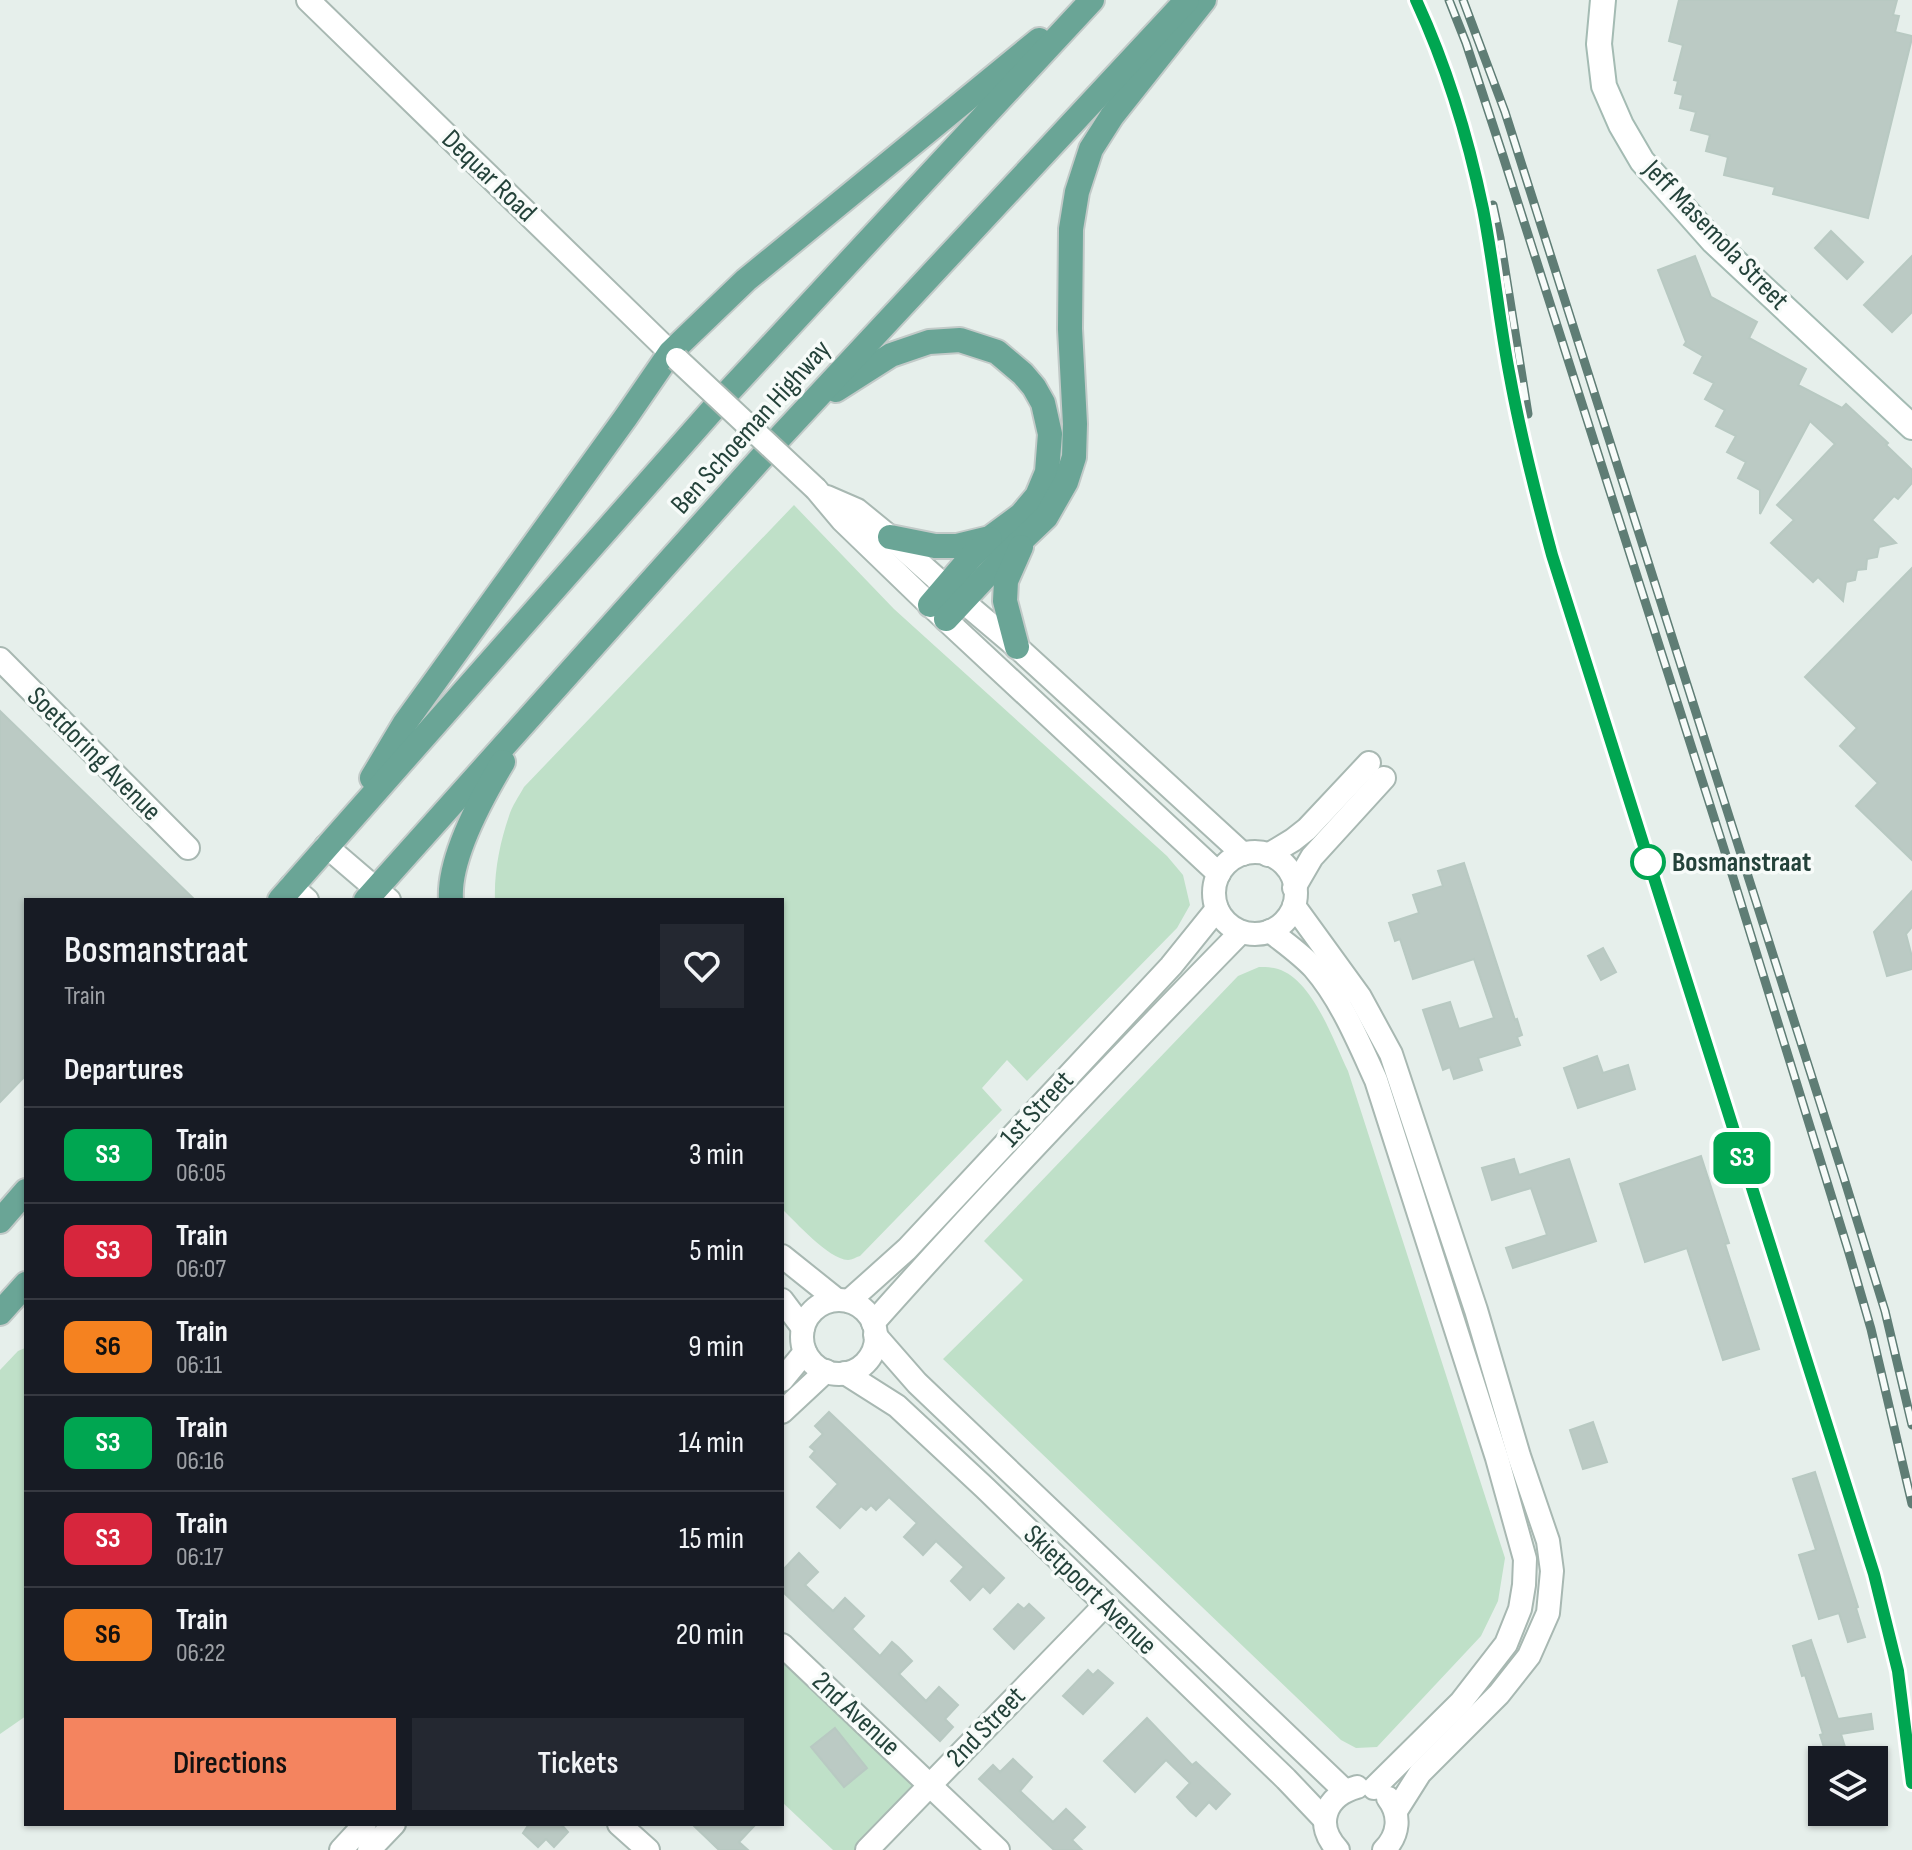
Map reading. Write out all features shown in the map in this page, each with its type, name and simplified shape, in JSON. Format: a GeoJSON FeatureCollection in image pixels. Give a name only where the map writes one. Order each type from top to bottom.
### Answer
{"type":"FeatureCollection","features":[{"type":"Feature","properties":{"kind":"main road"},"geometry":{"type":"LineString","coordinates":[[333,838],[405,723],[626,417],[674,356],[746,280],[1026,50],[1092,0]]}},
{"type":"Feature","properties":{"kind":"main road","name":"Ben Schoeman Highway"},"geometry":{"type":"LineString","coordinates":[[293,895],[333,838],[730,390],[1092,0]]}},
{"type":"Feature","properties":{"kind":"main road","name":"Ben Schoeman Highway"},"geometry":{"type":"LineString","coordinates":[[377,896],[528,718],[781,436],[1187,0]]}},
{"type":"Feature","properties":{"kind":"main road"},"geometry":{"type":"LineString","coordinates":[[946,603],[1002,559],[1046,517],[1066,482],[1074,457],[1070,258],[1077,192],[1091,149],[1112,116],[1204,0]]}},
{"type":"Feature","properties":{"kind":"main road","name":"Jeff Masemola Street"},"geometry":{"type":"LineString","coordinates":[[1603,0],[1599,44],[1604,86],[1621,125],[1642,161],[1713,241],[1912,427]]}},
{"type":"Feature","properties":{"kind":"main road"},"geometry":{"type":"LineString","coordinates":[[781,436],[833,392],[891,355],[929,342],[960,340],[997,352],[1023,374],[1043,403],[1050,434],[1047,472],[1037,496],[1021,515],[972,556],[946,603]]}},
{"type":"Feature","properties":{"kind":"main road"},"geometry":{"type":"LineString","coordinates":[[890,537],[935,546],[957,546],[990,538]]}},
{"type":"Feature","properties":{"kind":"main road"},"geometry":{"type":"LineString","coordinates":[[1017,647],[1005,601],[1006,581],[1025,538]]}},
{"type":"Feature","properties":{"kind":"main road"},"geometry":{"type":"LineString","coordinates":[[451,898],[451,881],[463,841],[488,787],[528,718]]}},
{"type":"Feature","properties":{"kind":"main road"},"geometry":{"type":"LineString","coordinates":[[0,1221],[24,1193]]}},
{"type":"Feature","properties":{"kind":"main road"},"geometry":{"type":"LineString","coordinates":[[0,1313],[24,1286]]}},
{"type":"Feature","properties":{"kind":"street","name":"Dequar Road"},"geometry":{"type":"LineString","coordinates":[[308,0],[674,356],[819,492]]}},
{"type":"Feature","properties":{"kind":"street"},"geometry":{"type":"LineString","coordinates":[[819,492],[857,510],[890,537],[946,603],[1219,874]]}},
{"type":"Feature","properties":{"kind":"street"},"geometry":{"type":"LineString","coordinates":[[819,492],[842,520],[946,603],[1017,647],[1243,854]]}},
{"type":"Feature","properties":{"kind":"street","name":"Soetdoring Avenue"},"geometry":{"type":"LineString","coordinates":[[0,659],[188,848]]}},
{"type":"Feature","properties":{"kind":"street"},"geometry":{"type":"LineString","coordinates":[[1268,855],[1293,840],[1377,770],[1312,857],[1294,897],[1284,921],[1270,931],[1255,934],[1241,932],[1222,919],[1214,897],[1219,874],[1229,861],[1243,854],[1255,853],[1279,861],[1293,881],[1294,897],[1360,997],[1391,1054],[1548,1541],[1552,1571],[1548,1613],[1529,1656],[1499,1694],[1420,1773],[1396,1811]]}},
{"type":"Feature","properties":{"kind":"street"},"geometry":{"type":"LineString","coordinates":[[333,838],[377,896]]}},
{"type":"Feature","properties":{"kind":"street","name":"1st Street"},"geometry":{"type":"LineString","coordinates":[[843,1300],[907,1249],[1171,966],[1217,909]]}},
{"type":"Feature","properties":{"kind":"street"},"geometry":{"type":"LineString","coordinates":[[1270,931],[1306,960],[1326,984],[1355,1034],[1376,1080],[1497,1458],[1525,1559],[1520,1609],[1506,1644],[1461,1702],[1374,1788]]}},
{"type":"Feature","properties":{"kind":"street","name":"1st Street"},"geometry":{"type":"LineString","coordinates":[[874,1329],[930,1259],[1241,932]]}},
{"type":"Feature","properties":{"kind":"street"},"geometry":{"type":"LineString","coordinates":[[784,1257],[843,1300],[867,1313],[874,1329],[874,1346],[864,1364],[855,1370],[836,1372],[811,1361],[802,1340],[803,1328],[815,1308],[825,1302],[843,1300]]}},
{"type":"Feature","properties":{"kind":"street"},"geometry":{"type":"LineString","coordinates":[[784,1303],[803,1328]]}},
{"type":"Feature","properties":{"kind":"street","name":"Skietpoort Avenue"},"geometry":{"type":"LineString","coordinates":[[874,1329],[917,1383],[1344,1790]]}},
{"type":"Feature","properties":{"kind":"street"},"geometry":{"type":"LineString","coordinates":[[784,1378],[805,1352]]}},
{"type":"Feature","properties":{"kind":"street"},"geometry":{"type":"LineString","coordinates":[[784,1411],[836,1372]]}},
{"type":"Feature","properties":{"kind":"street","name":"Skietpoort Avenue"},"geometry":{"type":"LineString","coordinates":[[836,1372],[897,1406],[985,1488],[1286,1779],[1322,1834],[1338,1850]]}},
{"type":"Feature","properties":{"kind":"street","name":"2nd Street"},"geometry":{"type":"LineString","coordinates":[[867,1850],[1105,1605]]}},
{"type":"Feature","properties":{"kind":"street","name":"2nd Avenue"},"geometry":{"type":"LineString","coordinates":[[784,1647],[998,1850]]}},
{"type":"Feature","properties":{"kind":"street"},"geometry":{"type":"LineString","coordinates":[[1322,1834],[1328,1808],[1334,1798],[1344,1790],[1359,1786],[1374,1788],[1387,1797],[1396,1811],[1397,1827],[1392,1842],[1384,1850]]}},
{"type":"Feature","properties":{"kind":"street"},"geometry":{"type":"LineString","coordinates":[[341,1850],[363,1826]]}},
{"type":"Feature","properties":{"kind":"street"},"geometry":{"type":"LineString","coordinates":[[369,1850],[392,1826]]}},
{"type":"Feature","properties":{"kind":"street"},"geometry":{"type":"LineString","coordinates":[[621,1826],[648,1850]]}},
{"type":"Feature","properties":{"kind":"green space"},"geometry":{"type":"Polygon","coordinates":[[[794,505],[894,609],[1167,856],[1183,875],[1190,905],[1177,928],[1027,1081],[1007,1060],[982,1088],[1002,1110],[860,1256],[848,1260],[822,1247],[784,1211],[784,898],[495,898],[503,836],[524,787],[794,505]]]}},
{"type":"Feature","properties":{"kind":"green space"},"geometry":{"type":"Polygon","coordinates":[[[1259,967],[1278,969],[1302,985],[1320,1012],[1348,1071],[1505,1558],[1498,1601],[1481,1636],[1377,1747],[1356,1748],[1341,1740],[943,1359],[1023,1280],[984,1241],[1238,976],[1259,967]]]}},
{"type":"Feature","properties":{"kind":"green space"},"geometry":{"type":"Polygon","coordinates":[[[24,1348],[24,1717],[0,1734],[0,1370],[24,1348]]]}},
{"type":"Feature","properties":{"kind":"green space"},"geometry":{"type":"Polygon","coordinates":[[[784,1663],[912,1785],[911,1793],[855,1850],[833,1850],[784,1804],[784,1663]]]}},
{"type":"Feature","properties":{"kind":"building"},"geometry":{"type":"Polygon","coordinates":[[[1679,0],[1897,0],[1893,15],[1899,16],[1895,32],[1912,38],[1868,218],[1773,194],[1775,187],[1724,175],[1728,157],[1706,151],[1710,135],[1691,130],[1696,112],[1680,108],[1683,95],[1675,93],[1678,81],[1674,80],[1683,45],[1669,41],[1679,0]]]}},
{"type":"Feature","properties":{"kind":"building"},"geometry":{"type":"Polygon","coordinates":[[[1831,231],[1863,262],[1847,279],[1815,248],[1831,231]]]}},
{"type":"Feature","properties":{"kind":"building"},"geometry":{"type":"Polygon","coordinates":[[[1695,256],[1711,297],[1757,322],[1749,338],[1806,369],[1798,385],[1842,408],[1846,404],[1912,470],[1912,483],[1898,499],[1894,496],[1872,520],[1896,543],[1879,547],[1877,557],[1867,559],[1866,569],[1857,570],[1855,580],[1846,582],[1843,601],[1818,577],[1813,582],[1771,543],[1794,520],[1777,505],[1835,444],[1810,421],[1760,514],[1760,490],[1738,478],[1746,462],[1727,452],[1736,436],[1716,426],[1725,410],[1705,399],[1714,383],[1694,373],[1703,356],[1684,345],[1686,342],[1658,270],[1695,256]]]}},
{"type":"Feature","properties":{"kind":"building"},"geometry":{"type":"Polygon","coordinates":[[[1912,256],[1912,312],[1892,332],[1864,305],[1912,256]]]}},
{"type":"Feature","properties":{"kind":"building"},"geometry":{"type":"Polygon","coordinates":[[[1912,568],[1912,860],[1856,806],[1878,783],[1840,746],[1857,728],[1805,677],[1912,568]]]}},
{"type":"Feature","properties":{"kind":"building"},"geometry":{"type":"Polygon","coordinates":[[[0,711],[193,898],[24,898],[24,1077],[0,1102],[0,711]]]}},
{"type":"Feature","properties":{"kind":"building"},"geometry":{"type":"Polygon","coordinates":[[[1464,863],[1522,1035],[1517,1037],[1520,1045],[1478,1058],[1482,1070],[1454,1079],[1450,1067],[1443,1070],[1423,1010],[1450,1002],[1459,1029],[1494,1018],[1474,959],[1413,979],[1400,939],[1395,941],[1389,923],[1419,913],[1413,895],[1443,886],[1438,871],[1464,863]]]}},
{"type":"Feature","properties":{"kind":"building"},"geometry":{"type":"Polygon","coordinates":[[[1912,891],[1912,927],[1906,934],[1912,969],[1887,976],[1874,932],[1912,891]]]}},
{"type":"Feature","properties":{"kind":"building"},"geometry":{"type":"Polygon","coordinates":[[[1603,948],[1616,972],[1601,980],[1588,956],[1603,948]]]}},
{"type":"Feature","properties":{"kind":"building"},"geometry":{"type":"Polygon","coordinates":[[[1597,1056],[1603,1073],[1628,1065],[1635,1089],[1578,1108],[1564,1068],[1597,1056]]]}},
{"type":"Feature","properties":{"kind":"building"},"geometry":{"type":"Polygon","coordinates":[[[1701,1156],[1759,1349],[1723,1360],[1687,1248],[1645,1262],[1620,1184],[1701,1156]]]}},
{"type":"Feature","properties":{"kind":"building"},"geometry":{"type":"Polygon","coordinates":[[[1514,1159],[1519,1175],[1569,1159],[1596,1241],[1513,1268],[1506,1248],[1547,1235],[1531,1188],[1492,1200],[1482,1168],[1514,1159]]]}},
{"type":"Feature","properties":{"kind":"building"},"geometry":{"type":"Polygon","coordinates":[[[829,1412],[1004,1578],[990,1593],[983,1586],[970,1600],[951,1581],[964,1567],[936,1541],[923,1555],[904,1537],[917,1523],[889,1497],[876,1510],[871,1505],[866,1510],[861,1506],[840,1528],[817,1507],[838,1484],[810,1457],[815,1451],[810,1447],[823,1434],[815,1426],[829,1412]]]}},
{"type":"Feature","properties":{"kind":"building"},"geometry":{"type":"Polygon","coordinates":[[[1593,1422],[1607,1462],[1583,1469],[1570,1430],[1593,1422]]]}},
{"type":"Feature","properties":{"kind":"building"},"geometry":{"type":"Polygon","coordinates":[[[1815,1472],[1865,1637],[1848,1642],[1839,1613],[1819,1619],[1799,1555],[1816,1550],[1793,1479],[1815,1472]]]}},
{"type":"Feature","properties":{"kind":"building"},"geometry":{"type":"Polygon","coordinates":[[[799,1553],[818,1572],[805,1585],[833,1611],[845,1598],[864,1616],[852,1629],[880,1656],[892,1642],[898,1647],[912,1661],[899,1674],[926,1701],[939,1687],[958,1705],[945,1719],[953,1727],[940,1741],[784,1593],[784,1569],[799,1553]]]}},
{"type":"Feature","properties":{"kind":"building"},"geometry":{"type":"Polygon","coordinates":[[[1018,1604],[1024,1609],[1029,1604],[1044,1618],[1014,1649],[994,1629],[1018,1604]]]}},
{"type":"Feature","properties":{"kind":"building"},"geometry":{"type":"Polygon","coordinates":[[[1811,1640],[1838,1719],[1871,1714],[1873,1729],[1841,1734],[1845,1746],[1824,1746],[1820,1735],[1823,1734],[1805,1675],[1802,1676],[1793,1646],[1811,1640]]]}},
{"type":"Feature","properties":{"kind":"building"},"geometry":{"type":"Polygon","coordinates":[[[1088,1670],[1093,1675],[1098,1670],[1113,1683],[1083,1714],[1063,1696],[1088,1670]]]}},
{"type":"Feature","properties":{"kind":"building"},"geometry":{"type":"Polygon","coordinates":[[[1147,1718],[1192,1765],[1196,1762],[1230,1794],[1216,1809],[1209,1802],[1196,1816],[1190,1811],[1177,1797],[1190,1783],[1166,1760],[1135,1792],[1104,1761],[1147,1718]]]}},
{"type":"Feature","properties":{"kind":"building"},"geometry":{"type":"Polygon","coordinates":[[[835,1728],[867,1768],[844,1787],[811,1747],[835,1728]]]}},
{"type":"Feature","properties":{"kind":"building"},"geometry":{"type":"Polygon","coordinates":[[[1013,1759],[1032,1777],[1020,1791],[1053,1822],[1066,1809],[1085,1827],[1072,1840],[1082,1850],[1054,1850],[979,1779],[993,1765],[1000,1772],[1013,1759]]]}},
{"type":"Feature","properties":{"kind":"building"},"geometry":{"type":"Polygon","coordinates":[[[528,1826],[563,1826],[568,1832],[554,1847],[546,1839],[538,1847],[523,1833],[528,1826]]]}},
{"type":"Feature","properties":{"kind":"building"},"geometry":{"type":"Polygon","coordinates":[[[694,1826],[754,1826],[739,1842],[748,1850],[719,1850],[694,1826]]]}},
{"type":"Feature","properties":{"kind":"railway"},"geometry":{"type":"LineString","coordinates":[[1416,0],[1447,77],[1471,155],[1487,230],[1516,406],[1535,491],[1566,602],[1874,1574],[1898,1671],[1912,1783]]}},
{"type":"Feature","properties":{"kind":"railway"},"geometry":{"type":"LineString","coordinates":[[1449,0],[1503,156],[1732,874],[1849,1253],[1871,1329],[1912,1504]]}},
{"type":"Feature","properties":{"kind":"railway"},"geometry":{"type":"LineString","coordinates":[[1463,0],[1505,112],[1844,1178],[1885,1311],[1912,1425]]}},
{"type":"Feature","properties":{"kind":"railway"},"geometry":{"type":"LineString","coordinates":[[1493,205],[1528,414]]}},
{"type":"Feature","properties":{"kind":"train","name":"S3"},"geometry":{"type":"LineString","coordinates":[[1416,0],[1447,77],[1473,164],[1523,446],[1552,555],[1874,1574],[1898,1671],[1912,1783]]}},
{"type":"Feature","properties":{"kind":"place","name":"Bosmanstraat"},"geometry":{"type":"Point","coordinates":[1648,862]}}]}
